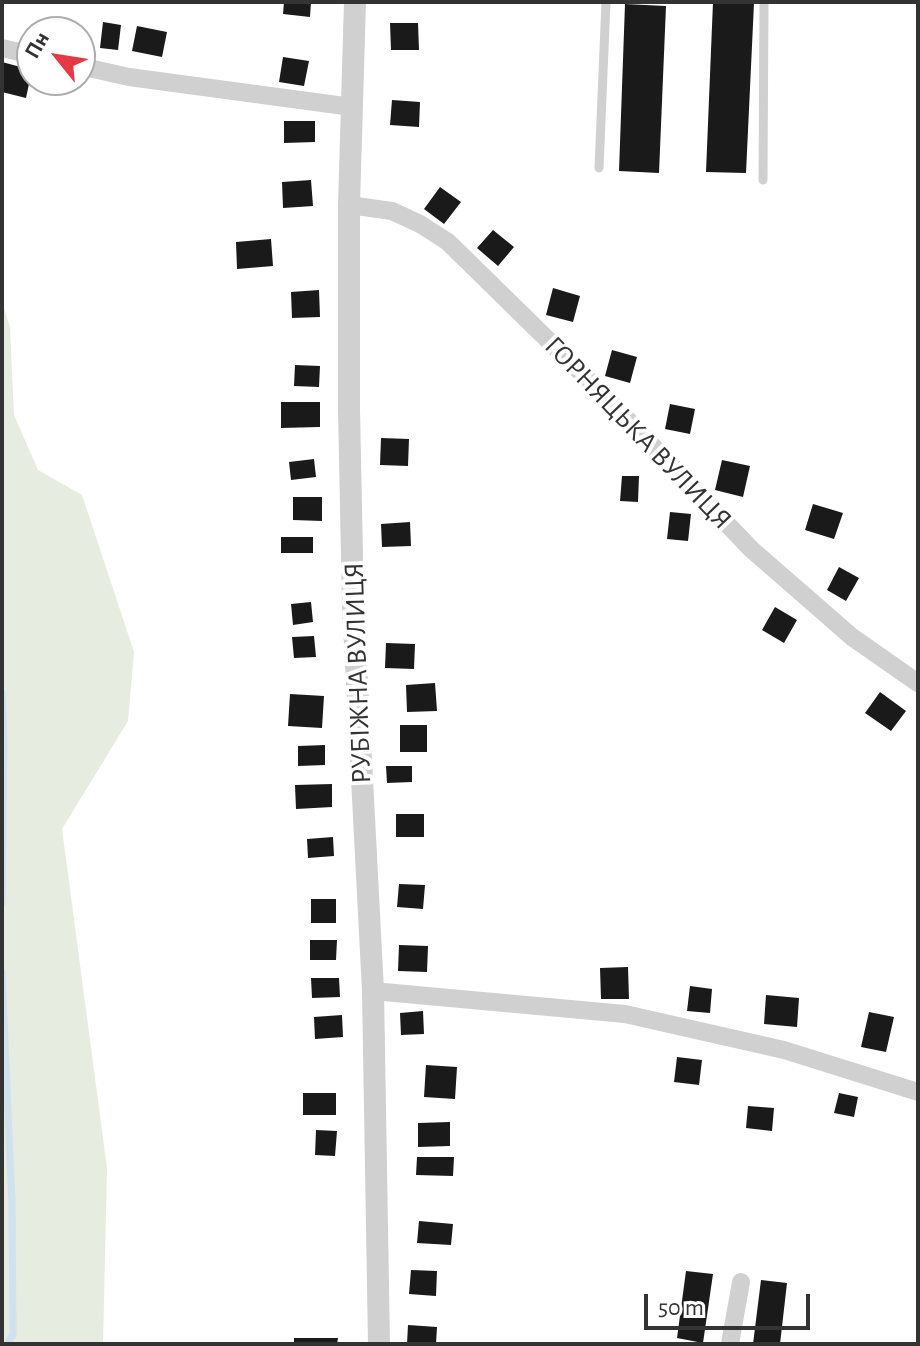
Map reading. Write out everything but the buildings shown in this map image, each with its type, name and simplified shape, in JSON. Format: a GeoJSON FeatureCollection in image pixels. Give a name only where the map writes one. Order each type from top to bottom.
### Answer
{"type":"FeatureCollection","features":[{"type":"Feature","properties":{"kind":"street","name":"РУБІЖНА ВУЛИЦЯ"},"geometry":{"type":"LineString","coordinates":[[355,2],[349,205],[349,409],[353,605],[373,991],[379,1344]]}},
{"type":"Feature","properties":{"kind":"street"},"geometry":{"type":"LineString","coordinates":[[96,70],[129,77],[352,107]]}},
{"type":"Feature","properties":{"kind":"street","name":"ГОРНЯЦЬКА ВУЛИЦЯ"},"geometry":{"type":"LineString","coordinates":[[349,205],[392,211],[448,242],[601,392],[751,549],[852,637],[918,683]]}},
{"type":"Feature","properties":{"kind":"street"},"geometry":{"type":"LineString","coordinates":[[373,991],[625,1014],[784,1050],[918,1092]]}},
{"type":"Feature","properties":{"kind":"street"},"geometry":{"type":"LineString","coordinates":[[730,1344],[741,1282]]}},
{"type":"Feature","properties":{"kind":"lane"},"geometry":{"type":"LineString","coordinates":[[599,168],[606,2]]}},
{"type":"Feature","properties":{"kind":"lane"},"geometry":{"type":"LineString","coordinates":[[763,180],[764,2]]}},
{"type":"Feature","properties":{"kind":"shaded area"},"geometry":{"type":"Polygon","coordinates":[[[2,302],[10,327],[14,415],[38,470],[82,495],[134,652],[128,721],[62,829],[107,1168],[103,1344],[2,1344],[2,302]]]}},
{"type":"Feature","properties":{"kind":"waterway"},"geometry":{"type":"LineString","coordinates":[[2,693],[2,904]]}},
{"type":"Feature","properties":{"kind":"waterway"},"geometry":{"type":"LineString","coordinates":[[2,972],[12,1203],[13,1335],[7,1344]]}}]}
